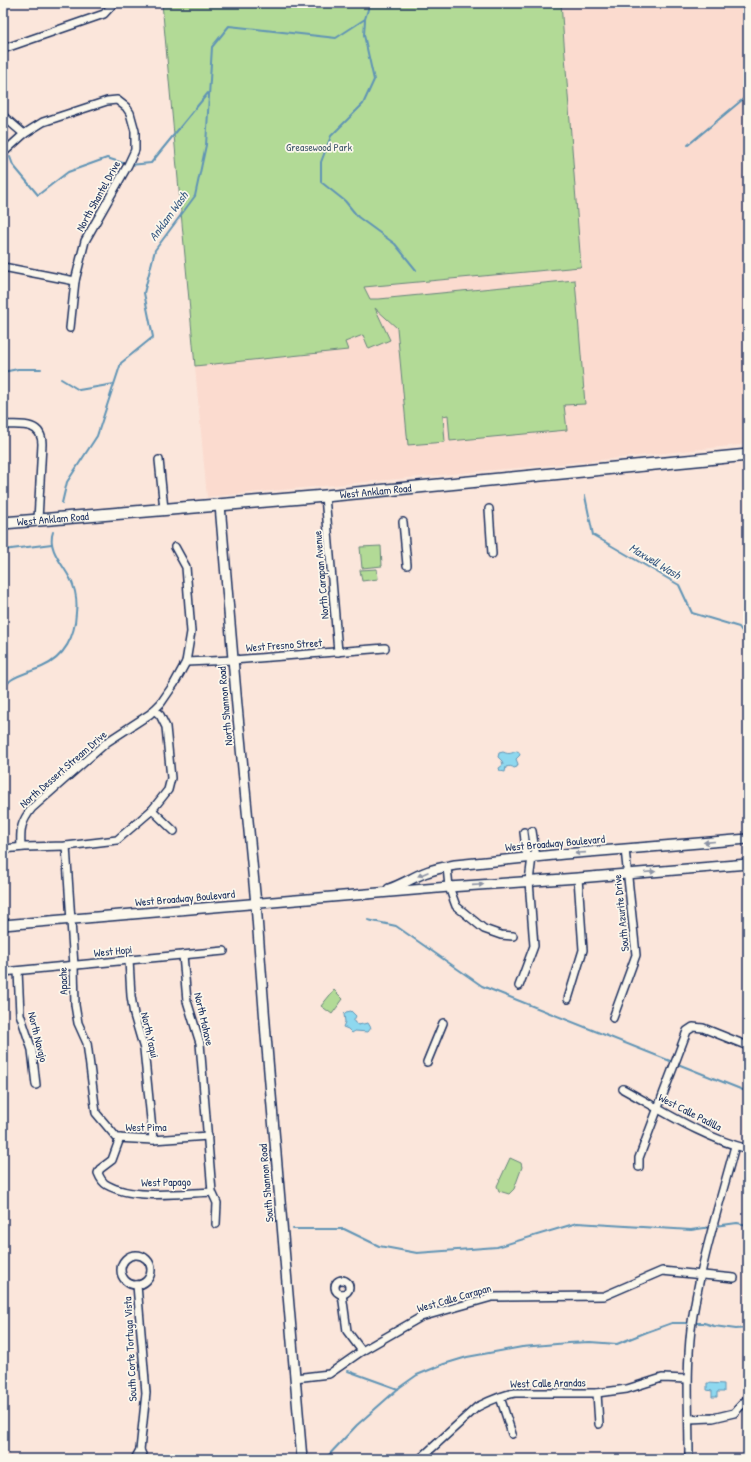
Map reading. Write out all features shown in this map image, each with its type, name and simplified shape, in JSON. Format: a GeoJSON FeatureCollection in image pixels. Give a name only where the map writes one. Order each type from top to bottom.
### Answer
{"type":"FeatureCollection","features":[{"type":"Feature","properties":{"kind":"main road","name":"West Anklam Road"},"geometry":{"type":"LineString","coordinates":[[3,523],[324,496],[748,456]]}},
{"type":"Feature","properties":{"kind":"street"},"geometry":{"type":"LineString","coordinates":[[3,49],[104,14],[114,3]]}},
{"type":"Feature","properties":{"kind":"street"},"geometry":{"type":"LineString","coordinates":[[3,153],[24,134],[43,122],[107,101],[117,100],[123,103],[128,97]]}},
{"type":"Feature","properties":{"kind":"street","name":"North Shantel Drive"},"geometry":{"type":"LineString","coordinates":[[70,328],[75,281],[85,241],[135,150],[135,131],[130,112],[123,103]]}},
{"type":"Feature","properties":{"kind":"street"},"geometry":{"type":"LineString","coordinates":[[3,116],[24,134]]}},
{"type":"Feature","properties":{"kind":"street"},"geometry":{"type":"LineString","coordinates":[[3,267],[75,281]]}},
{"type":"Feature","properties":{"kind":"street"},"geometry":{"type":"LineString","coordinates":[[3,425],[27,425],[39,427],[42,439],[38,520]]}},
{"type":"Feature","properties":{"kind":"street"},"geometry":{"type":"LineString","coordinates":[[159,460],[164,509]]}},
{"type":"Feature","properties":{"kind":"street","name":"North Carapan Avenue"},"geometry":{"type":"LineString","coordinates":[[324,496],[338,652]]}},
{"type":"Feature","properties":{"kind":"street","name":"North Shannon Road"},"geometry":{"type":"LineString","coordinates":[[220,505],[256,904]]}},
{"type":"Feature","properties":{"kind":"street"},"geometry":{"type":"LineString","coordinates":[[489,509],[492,554]]}},
{"type":"Feature","properties":{"kind":"street"},"geometry":{"type":"LineString","coordinates":[[403,522],[406,565]]}},
{"type":"Feature","properties":{"kind":"street","name":"North Dessert Stream Drive"},"geometry":{"type":"LineString","coordinates":[[21,847],[20,830],[24,818],[32,808],[107,742],[154,710],[161,703],[174,684],[186,662],[191,632],[186,567],[175,547]]}},
{"type":"Feature","properties":{"kind":"street","name":"West Fresno Street"},"geometry":{"type":"LineString","coordinates":[[186,662],[233,660],[385,648]]}},
{"type":"Feature","properties":{"kind":"street"},"geometry":{"type":"LineString","coordinates":[[3,849],[66,846],[117,840],[152,810],[168,790],[170,778],[166,727],[160,715],[154,710]]}},
{"type":"Feature","properties":{"kind":"street"},"geometry":{"type":"LineString","coordinates":[[152,810],[174,831]]}},
{"type":"Feature","properties":{"kind":"street"},"geometry":{"type":"LineString","coordinates":[[520,986],[534,946],[530,881],[532,831]]}},
{"type":"Feature","properties":{"kind":"street"},"geometry":{"type":"LineString","coordinates":[[524,832],[532,857]]}},
{"type":"Feature","properties":{"kind":"street","name":"West Broadway Boulevard"},"geometry":{"type":"LineString","coordinates":[[370,894],[400,885],[424,873],[447,867],[532,857],[748,838]]}},
{"type":"Feature","properties":{"kind":"street","name":"Apache"},"geometry":{"type":"LineString","coordinates":[[66,846],[74,966],[75,1005],[78,1023],[87,1043],[96,1113]]}},
{"type":"Feature","properties":{"kind":"street","name":"South Azurite Drive"},"geometry":{"type":"LineString","coordinates":[[613,1018],[636,956],[625,849]]}},
{"type":"Feature","properties":{"kind":"street","name":"West Broadway Boulevard"},"geometry":{"type":"LineString","coordinates":[[3,925],[449,887],[748,864]]}},
{"type":"Feature","properties":{"kind":"street"},"geometry":{"type":"LineString","coordinates":[[447,867],[449,887],[456,906],[484,930],[500,935],[514,936]]}},
{"type":"Feature","properties":{"kind":"street"},"geometry":{"type":"LineString","coordinates":[[568,999],[583,950],[578,878]]}},
{"type":"Feature","properties":{"kind":"street","name":"South Shannon Road"},"geometry":{"type":"LineString","coordinates":[[256,904],[302,1459]]}},
{"type":"Feature","properties":{"kind":"street","name":"West Hopi"},"geometry":{"type":"LineString","coordinates":[[3,972],[224,951]]}},
{"type":"Feature","properties":{"kind":"street","name":"North Mohave"},"geometry":{"type":"LineString","coordinates":[[183,955],[187,1001],[200,1043],[212,1192],[217,1203],[216,1224]]}},
{"type":"Feature","properties":{"kind":"street","name":"North Yaqui"},"geometry":{"type":"LineString","coordinates":[[129,960],[133,1008],[144,1049],[153,1140]]}},
{"type":"Feature","properties":{"kind":"street","name":"North Navajo"},"geometry":{"type":"LineString","coordinates":[[18,971],[20,1014],[32,1050],[36,1085]]}},
{"type":"Feature","properties":{"kind":"street"},"geometry":{"type":"LineString","coordinates":[[427,1062],[443,1023]]}},
{"type":"Feature","properties":{"kind":"street"},"geometry":{"type":"LineString","coordinates":[[639,1167],[639,1158],[657,1107],[690,1025],[703,1028],[748,1046]]}},
{"type":"Feature","properties":{"kind":"street","name":"West Calle Padilla"},"geometry":{"type":"LineString","coordinates":[[623,1089],[695,1128],[735,1146],[748,1149]]}},
{"type":"Feature","properties":{"kind":"street","name":"West Pima"},"geometry":{"type":"LineString","coordinates":[[96,1113],[117,1138],[153,1140],[208,1136]]}},
{"type":"Feature","properties":{"kind":"street","name":"West Papago"},"geometry":{"type":"LineString","coordinates":[[120,1138],[112,1160],[100,1169],[98,1173],[100,1178],[107,1185],[127,1192],[150,1194],[212,1192]]}},
{"type":"Feature","properties":{"kind":"street"},"geometry":{"type":"LineString","coordinates":[[689,1459],[687,1379],[691,1329],[701,1274],[735,1146]]}},
{"type":"Feature","properties":{"kind":"street","name":"South Corte Tortuga Vista"},"geometry":{"type":"LineString","coordinates":[[133,1255],[138,1255],[147,1260],[151,1268],[149,1278],[146,1282],[137,1285],[132,1285],[124,1279],[121,1270],[124,1260],[133,1255]]}},
{"type":"Feature","properties":{"kind":"street","name":"West Calle Carapan"},"geometry":{"type":"LineString","coordinates":[[295,1378],[329,1374],[362,1351],[421,1318],[492,1297],[604,1296],[662,1272],[701,1274],[734,1278]]}},
{"type":"Feature","properties":{"kind":"street","name":"South Corte Tortuga Vista"},"geometry":{"type":"LineString","coordinates":[[137,1285],[146,1393],[140,1450],[144,1459]]}},
{"type":"Feature","properties":{"kind":"street"},"geometry":{"type":"LineString","coordinates":[[342,1294],[348,1331],[362,1351]]}},
{"type":"Feature","properties":{"kind":"street","name":"West Calle Arandas"},"geometry":{"type":"LineString","coordinates":[[420,1459],[468,1414],[487,1402],[500,1397],[515,1393],[597,1394],[627,1389],[662,1378],[687,1379]]}},
{"type":"Feature","properties":{"kind":"street","name":"West Calle Arandas"},"geometry":{"type":"LineString","coordinates":[[597,1394],[599,1424]]}},
{"type":"Feature","properties":{"kind":"street","name":"West Calle Arandas"},"geometry":{"type":"LineString","coordinates":[[500,1397],[512,1434]]}},
{"type":"Feature","properties":{"kind":"street"},"geometry":{"type":"LineString","coordinates":[[688,1419],[713,1418],[734,1413],[748,1398]]}},
{"type":"Feature","properties":{"kind":"street"},"geometry":{"type":"LineString","coordinates":[[135,1459],[140,1450]]}},
{"type":"Feature","properties":{"kind":"shaded area"},"geometry":{"type":"Polygon","coordinates":[[[561,3],[748,3],[748,444],[600,460],[207,497],[189,302],[581,266],[561,3]]]}},
{"type":"Feature","properties":{"kind":"green space","name":"Greasewood Park"},"geometry":{"type":"Polygon","coordinates":[[[162,3],[561,3],[581,266],[364,287],[370,299],[379,299],[575,280],[585,404],[564,405],[567,430],[450,441],[448,415],[443,416],[445,442],[408,445],[397,328],[375,308],[390,340],[369,349],[363,335],[345,342],[348,350],[195,366],[162,3]]]}},
{"type":"Feature","properties":{"kind":"green space"},"geometry":{"type":"Polygon","coordinates":[[[381,546],[382,566],[362,568],[360,547],[381,546]]]}},
{"type":"Feature","properties":{"kind":"green space"},"geometry":{"type":"Polygon","coordinates":[[[377,569],[378,579],[362,581],[360,570],[377,569]]]}},
{"type":"Feature","properties":{"kind":"green space"},"geometry":{"type":"Polygon","coordinates":[[[334,990],[343,999],[332,1014],[321,1006],[334,990]]]}},
{"type":"Feature","properties":{"kind":"green space"},"geometry":{"type":"Polygon","coordinates":[[[510,1158],[521,1163],[522,1167],[514,1189],[509,1194],[499,1191],[497,1186],[510,1158]]]}},
{"type":"Feature","properties":{"kind":"water"},"geometry":{"type":"Polygon","coordinates":[[[517,751],[520,755],[516,759],[518,764],[517,767],[506,767],[505,772],[500,771],[499,768],[503,765],[502,761],[498,757],[499,753],[510,753],[517,751]]]}},
{"type":"Feature","properties":{"kind":"water"},"geometry":{"type":"Polygon","coordinates":[[[351,1011],[356,1016],[354,1022],[358,1025],[368,1023],[371,1028],[368,1032],[355,1031],[352,1033],[343,1027],[345,1022],[344,1014],[351,1011]]]}},
{"type":"Feature","properties":{"kind":"water"},"geometry":{"type":"Polygon","coordinates":[[[707,1383],[724,1384],[724,1392],[717,1392],[717,1397],[712,1397],[712,1391],[707,1390],[707,1383]]]}},
{"type":"Feature","properties":{"kind":"waterway","name":"Anklam Wash"},"geometry":{"type":"LineString","coordinates":[[62,503],[67,482],[97,436],[121,363],[153,337],[144,293],[155,250],[195,196],[206,145],[212,47],[229,26],[336,38],[365,19],[370,3]]}},
{"type":"Feature","properties":{"kind":"waterway"},"geometry":{"type":"LineString","coordinates":[[365,20],[364,35],[374,80],[363,104],[331,136],[321,162],[321,182],[345,201],[358,217],[395,244],[416,270]]}},
{"type":"Feature","properties":{"kind":"waterway"},"geometry":{"type":"LineString","coordinates":[[130,165],[151,163],[208,93]]}},
{"type":"Feature","properties":{"kind":"waterway"},"geometry":{"type":"LineString","coordinates":[[688,145],[748,95]]}},
{"type":"Feature","properties":{"kind":"waterway"},"geometry":{"type":"LineString","coordinates":[[10,157],[13,165],[38,195],[68,172],[107,158],[126,164]]}},
{"type":"Feature","properties":{"kind":"waterway"},"geometry":{"type":"LineString","coordinates":[[3,372],[18,369],[41,369]]}},
{"type":"Feature","properties":{"kind":"waterway"},"geometry":{"type":"LineString","coordinates":[[61,379],[79,390],[114,384]]}},
{"type":"Feature","properties":{"kind":"waterway","name":"Maxwell Wash"},"geometry":{"type":"LineString","coordinates":[[585,496],[593,535],[679,585],[692,613],[739,627],[748,640]]}},
{"type":"Feature","properties":{"kind":"waterway","name":"Anklam Wash"},"geometry":{"type":"LineString","coordinates":[[3,689],[15,678],[42,667],[57,658],[63,652],[74,630],[76,610],[75,592],[73,585],[58,560],[52,546],[53,532]]}},
{"type":"Feature","properties":{"kind":"waterway"},"geometry":{"type":"LineString","coordinates":[[3,550],[52,544]]}},
{"type":"Feature","properties":{"kind":"waterway"},"geometry":{"type":"LineString","coordinates":[[368,920],[396,926],[482,986],[748,1092]]}},
{"type":"Feature","properties":{"kind":"waterway"},"geometry":{"type":"LineString","coordinates":[[293,1229],[344,1229],[379,1246],[417,1253],[497,1247],[577,1223],[691,1230],[711,1227]]}},
{"type":"Feature","properties":{"kind":"waterway"},"geometry":{"type":"LineString","coordinates":[[715,1226],[737,1223],[748,1225]]}},
{"type":"Feature","properties":{"kind":"waterway"},"geometry":{"type":"LineString","coordinates":[[325,1459],[357,1425],[400,1387],[417,1375],[444,1364],[467,1357],[522,1347],[590,1342],[617,1344],[672,1323],[704,1323],[736,1329],[748,1328]]}},
{"type":"Feature","properties":{"kind":"waterway"},"geometry":{"type":"LineString","coordinates":[[348,1371],[398,1389]]}}]}
